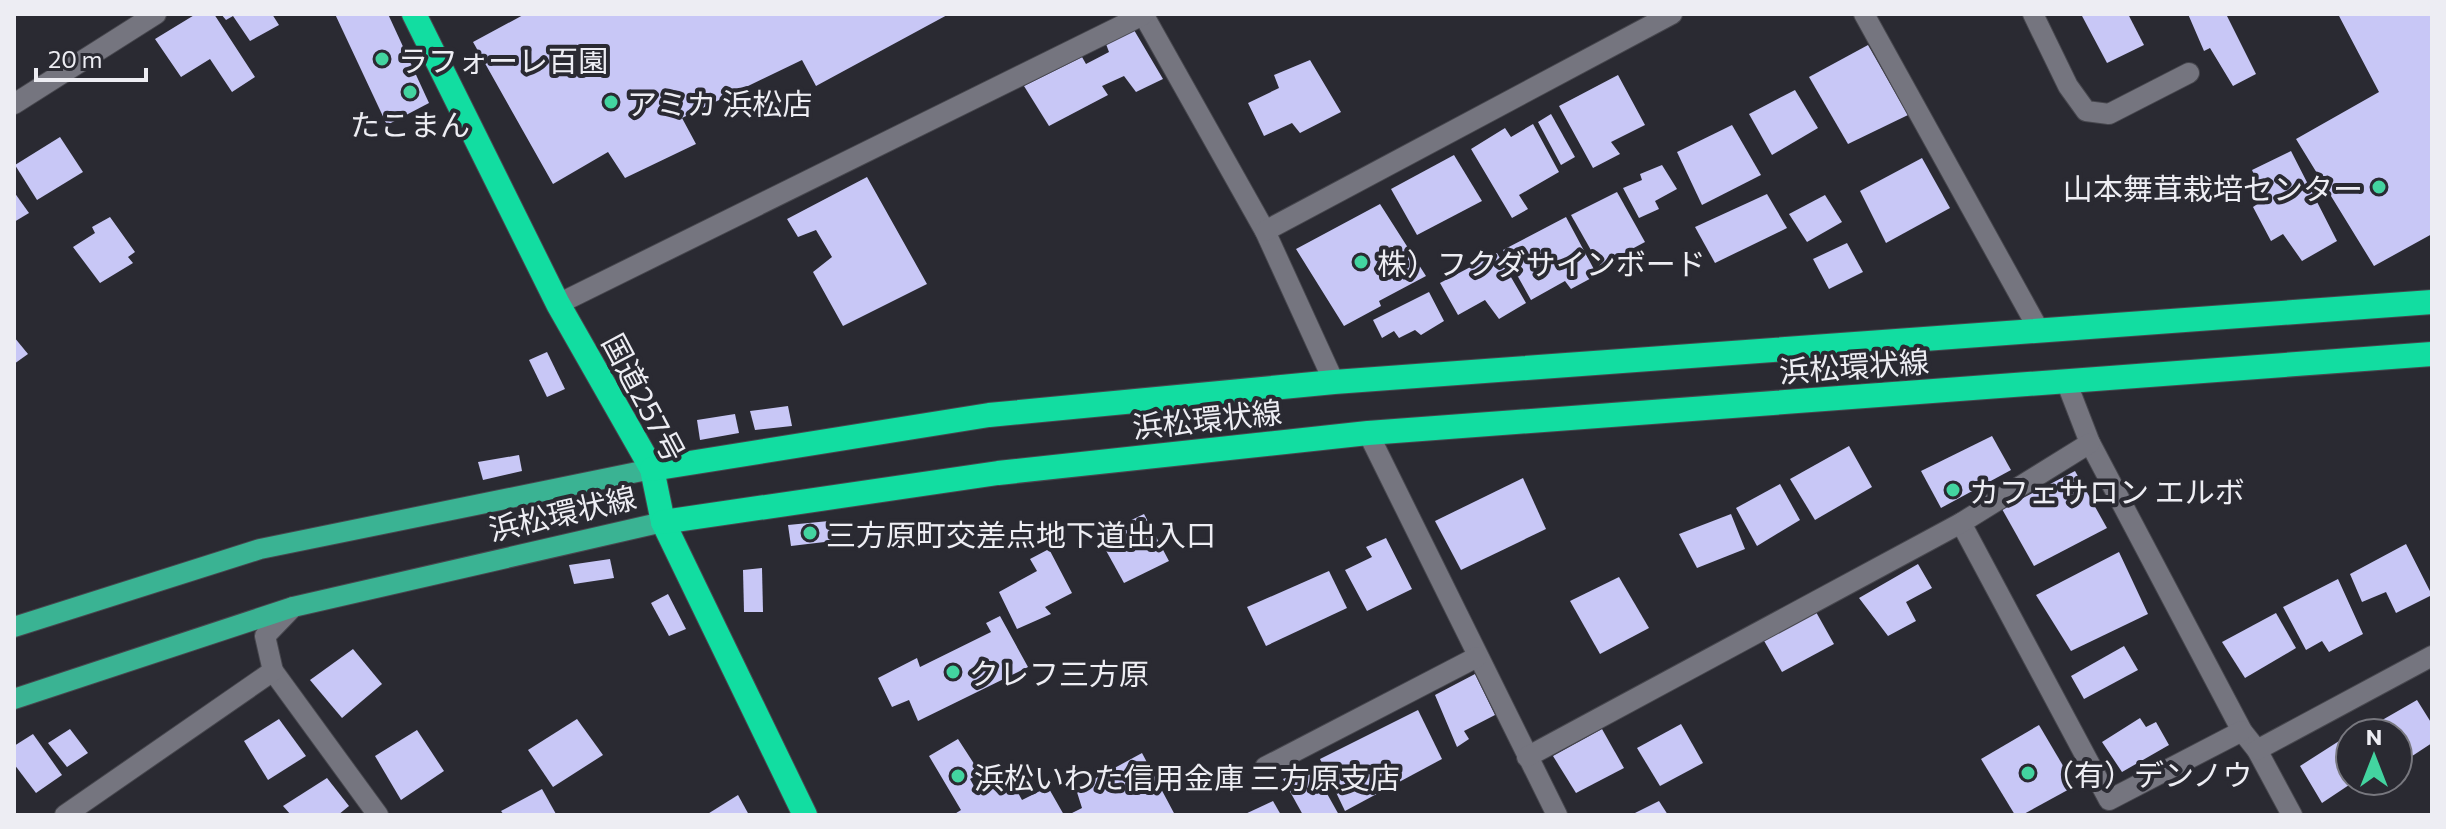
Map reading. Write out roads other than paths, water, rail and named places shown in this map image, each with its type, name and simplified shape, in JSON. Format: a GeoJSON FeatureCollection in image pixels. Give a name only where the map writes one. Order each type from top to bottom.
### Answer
{"type":"FeatureCollection","features":[{"type":"Feature","properties":{"kind":"highway","name":"国道257号"},"geometry":{"type":"LineString","coordinates":[[414,14],[558,304],[652,469],[663,522],[805,815]]}},
{"type":"Feature","properties":{"kind":"highway","name":"浜松環状線"},"geometry":{"type":"LineString","coordinates":[[652,469],[989,415],[1334,382],[2432,302]]}},
{"type":"Feature","properties":{"kind":"highway","name":"浜松環状線"},"geometry":{"type":"LineString","coordinates":[[663,522],[998,473],[1368,433],[2432,354]]}},
{"type":"Feature","properties":{"kind":"main road","name":"浜松環状線"},"geometry":{"type":"LineString","coordinates":[[14,627],[260,549],[652,469]]}},
{"type":"Feature","properties":{"kind":"main road","name":"浜松環状線"},"geometry":{"type":"LineString","coordinates":[[14,699],[293,607],[663,522]]}},
{"type":"Feature","properties":{"kind":"street"},"geometry":{"type":"LineString","coordinates":[[14,104],[156,14]]}},
{"type":"Feature","properties":{"kind":"street"},"geometry":{"type":"LineString","coordinates":[[558,304],[1143,14],[1265,231],[1334,382]]}},
{"type":"Feature","properties":{"kind":"street"},"geometry":{"type":"LineString","coordinates":[[1265,231],[1672,14]]}},
{"type":"Feature","properties":{"kind":"street"},"geometry":{"type":"LineString","coordinates":[[1864,14],[2040,332]]}},
{"type":"Feature","properties":{"kind":"street"},"geometry":{"type":"LineString","coordinates":[[2033,14],[2068,86],[2086,111],[2109,114],[2189,73]]}},
{"type":"Feature","properties":{"kind":"street"},"geometry":{"type":"LineString","coordinates":[[2066,381],[2090,443],[2242,731],[2257,750],[2292,815]]}},
{"type":"Feature","properties":{"kind":"street"},"geometry":{"type":"LineString","coordinates":[[1368,433],[1557,815]]}},
{"type":"Feature","properties":{"kind":"street"},"geometry":{"type":"LineString","coordinates":[[1527,757],[1961,523],[2090,443]]}},
{"type":"Feature","properties":{"kind":"street"},"geometry":{"type":"LineString","coordinates":[[1961,523],[2109,800],[2242,731]]}},
{"type":"Feature","properties":{"kind":"street"},"geometry":{"type":"LineString","coordinates":[[293,607],[265,636],[273,671],[378,815]]}},
{"type":"Feature","properties":{"kind":"street"},"geometry":{"type":"LineString","coordinates":[[2257,750],[2432,656]]}},
{"type":"Feature","properties":{"kind":"street"},"geometry":{"type":"LineString","coordinates":[[1265,767],[1477,657]]}},
{"type":"Feature","properties":{"kind":"street"},"geometry":{"type":"LineString","coordinates":[[65,815],[273,671]]}},
{"type":"Feature","properties":{"kind":"place","name":"ラフォーレ百園"},"geometry":{"type":"Point","coordinates":[382,59]}},
{"type":"Feature","properties":{"kind":"place","name":"たこまん"},"geometry":{"type":"Point","coordinates":[410,92]}},
{"type":"Feature","properties":{"kind":"place","name":"アミカ 浜松店"},"geometry":{"type":"Point","coordinates":[611,102]}},
{"type":"Feature","properties":{"kind":"place","name":"山本舞茸栽培センター"},"geometry":{"type":"Point","coordinates":[2379,187]}},
{"type":"Feature","properties":{"kind":"place","name":"株）フクダサインボード"},"geometry":{"type":"Point","coordinates":[1361,262]}},
{"type":"Feature","properties":{"kind":"place","name":"カフェサロン エルボ"},"geometry":{"type":"Point","coordinates":[1953,490]}},
{"type":"Feature","properties":{"kind":"place","name":"三方原町交差点地下道出入口"},"geometry":{"type":"Point","coordinates":[810,533]}},
{"type":"Feature","properties":{"kind":"place","name":"クレフ三方原"},"geometry":{"type":"Point","coordinates":[953,672]}},
{"type":"Feature","properties":{"kind":"place","name":"（有）デンノウ"},"geometry":{"type":"Point","coordinates":[2028,773]}},
{"type":"Feature","properties":{"kind":"place","name":"浜松いわた信用金庫 三方原支店"},"geometry":{"type":"Point","coordinates":[958,776]}}]}
